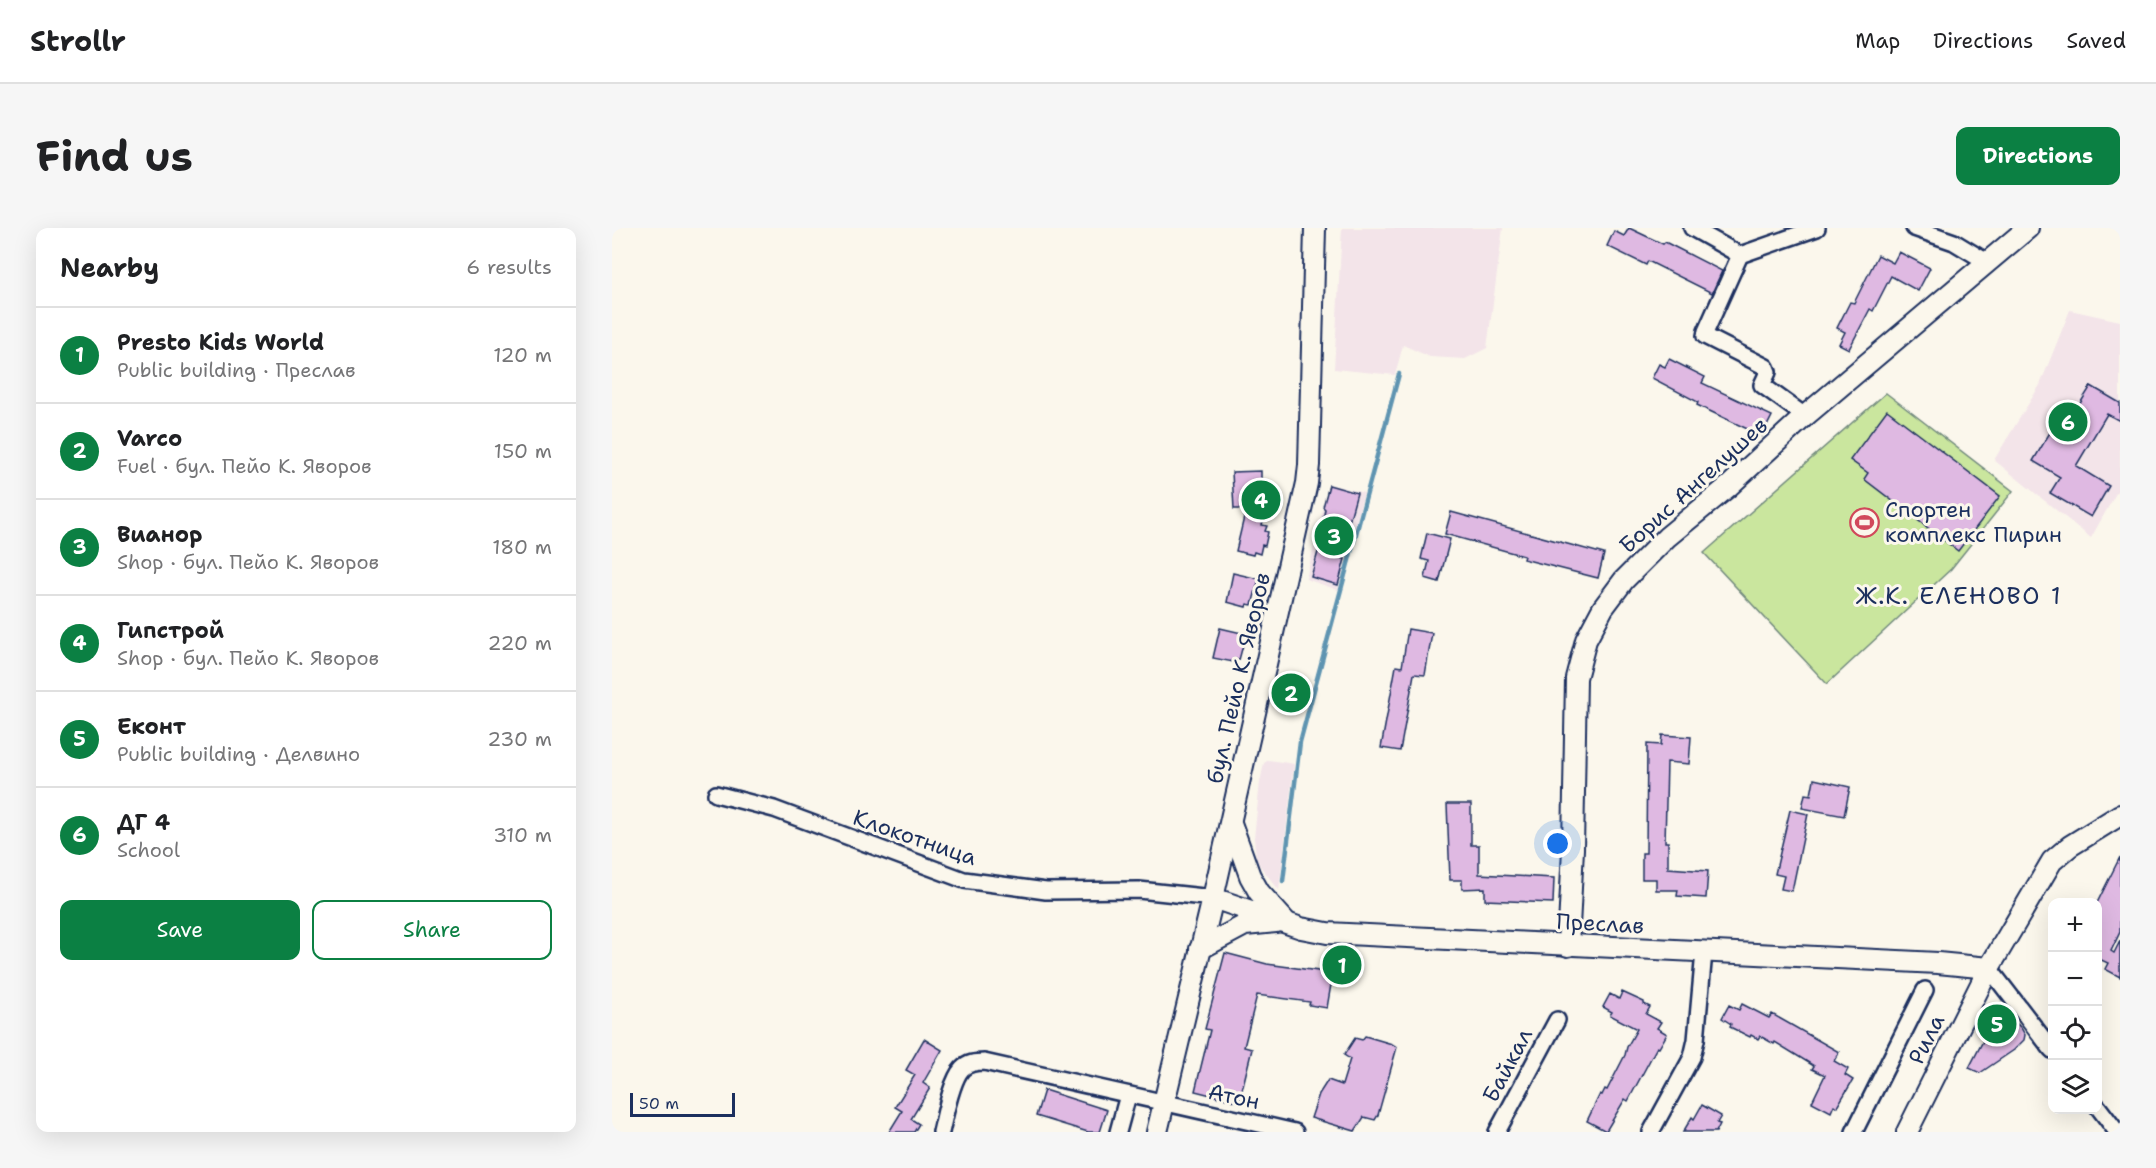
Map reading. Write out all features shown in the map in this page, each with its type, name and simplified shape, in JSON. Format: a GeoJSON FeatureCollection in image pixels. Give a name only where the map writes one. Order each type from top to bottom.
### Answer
{"type":"FeatureCollection","features":[{"type":"Feature","properties":{"kind":"street","name":"бул. Пейо К. Яворов"},"geometry":{"type":"LineString","coordinates":[[1156,1132],[1213,898],[1307,483],[1315,228]]}},
{"type":"Feature","properties":{"kind":"street"},"geometry":{"type":"LineString","coordinates":[[1692,228],[1740,255]]}},
{"type":"Feature","properties":{"kind":"street"},"geometry":{"type":"LineString","coordinates":[[1805,416],[1762,385],[1768,372],[1766,367],[1705,336],[1740,255],[1817,228]]}},
{"type":"Feature","properties":{"kind":"street"},"geometry":{"type":"LineString","coordinates":[[1914,228],[1954,242],[1987,262]]}},
{"type":"Feature","properties":{"kind":"street","name":"Борис Ангелушев"},"geometry":{"type":"LineString","coordinates":[[1568,945],[1573,849],[1576,678],[1586,640],[1604,608],[1624,580],[1660,544],[1729,486],[1805,416],[2028,228]]}},
{"type":"Feature","properties":{"kind":"street","name":"Клокотница"},"geometry":{"type":"LineString","coordinates":[[716,794],[774,809],[964,880],[1046,891],[1139,890],[1213,898]]}},
{"type":"Feature","properties":{"kind":"street","name":"Рила"},"geometry":{"type":"LineString","coordinates":[[1907,1132],[1989,969],[2052,861],[2070,846],[2120,815]]}},
{"type":"Feature","properties":{"kind":"street"},"geometry":{"type":"LineString","coordinates":[[1230,819],[1250,876],[1259,892],[1285,921]]}},
{"type":"Feature","properties":{"kind":"street","name":"Преслав"},"geometry":{"type":"LineString","coordinates":[[1213,898],[1301,928],[1327,933],[1938,963],[1989,969]]}},
{"type":"Feature","properties":{"kind":"street"},"geometry":{"type":"LineString","coordinates":[[1200,949],[1245,925],[1285,921]]}},
{"type":"Feature","properties":{"kind":"street"},"geometry":{"type":"LineString","coordinates":[[1651,1132],[1692,1057],[1696,1040],[1704,952]]}},
{"type":"Feature","properties":{"kind":"street"},"geometry":{"type":"LineString","coordinates":[[1989,969],[2048,1045]]}},
{"type":"Feature","properties":{"kind":"street"},"geometry":{"type":"LineString","coordinates":[[1854,1132],[1925,990]]}},
{"type":"Feature","properties":{"kind":"street","name":"Байкал"},"geometry":{"type":"LineString","coordinates":[[1497,1132],[1557,1020]]}},
{"type":"Feature","properties":{"kind":"street","name":"Атон"},"geometry":{"type":"LineString","coordinates":[[941,1132],[956,1078],[961,1070],[975,1062],[984,1062],[1163,1103],[1233,1126],[1295,1132]]}},
{"type":"Feature","properties":{"kind":"street"},"geometry":{"type":"LineString","coordinates":[[1118,1132],[1128,1095]]}},
{"type":"Feature","properties":{"kind":"street"},"geometry":{"type":"LineString","coordinates":[[2102,1113],[2117,1132]]}},
{"type":"Feature","properties":{"kind":"shaded area"},"geometry":{"type":"Polygon","coordinates":[[[1342,228],[1503,228],[1487,348],[1465,359],[1430,357],[1403,345],[1395,375],[1334,369],[1342,228]]]}},
{"type":"Feature","properties":{"kind":"shaded area"},"geometry":{"type":"Polygon","coordinates":[[[2070,310],[2120,321],[2120,486],[2091,538],[1994,460],[2040,385],[2070,310]]]}},
{"type":"Feature","properties":{"kind":"shaded area"},"geometry":{"type":"Polygon","coordinates":[[[1329,484],[1364,493],[1338,590],[1306,579],[1329,484]]]}},
{"type":"Feature","properties":{"kind":"shaded area"},"geometry":{"type":"Polygon","coordinates":[[[1269,760],[1294,764],[1279,890],[1260,866],[1256,857],[1254,838],[1260,782],[1264,763],[1269,760]]]}},
{"type":"Feature","properties":{"kind":"green space","name":"Спортен комплекс Пирин"},"geometry":{"type":"Polygon","coordinates":[[[1886,393],[2013,491],[1951,569],[1827,684],[1704,553],[1886,393]]]}},
{"type":"Feature","properties":{"kind":"building"},"geometry":{"type":"Polygon","coordinates":[[[1629,228],[1663,244],[1665,242],[1722,271],[1712,293],[1648,261],[1646,265],[1607,246],[1614,231],[1624,236],[1629,228]]]}},
{"type":"Feature","properties":{"kind":"building"},"geometry":{"type":"Polygon","coordinates":[[[1899,252],[1930,268],[1918,291],[1891,276],[1873,311],[1870,309],[1849,349],[1839,344],[1845,332],[1837,328],[1850,302],[1854,303],[1878,255],[1893,263],[1899,252]]]}},
{"type":"Feature","properties":{"kind":"building"},"geometry":{"type":"Polygon","coordinates":[[[1669,359],[1705,377],[1702,383],[1772,416],[1762,436],[1697,405],[1698,402],[1652,378],[1659,364],[1665,367],[1669,359]]]}},
{"type":"Feature","properties":{"kind":"building"},"geometry":{"type":"Polygon","coordinates":[[[2091,386],[2120,403],[2120,421],[2107,414],[2076,466],[2109,486],[2091,517],[2050,493],[2060,477],[2033,461],[2058,419],[2069,421],[2091,386]]]}},
{"type":"Feature","properties":{"kind":"building"},"geometry":{"type":"Polygon","coordinates":[[[1887,410],[2000,496],[1958,551],[1864,479],[1868,473],[1850,460],[1887,410]]]}},
{"type":"Feature","properties":{"kind":"building"},"geometry":{"type":"Polygon","coordinates":[[[1261,471],[1261,486],[1271,488],[1262,525],[1267,526],[1265,531],[1268,532],[1265,546],[1262,545],[1260,554],[1254,552],[1253,555],[1236,551],[1246,509],[1234,509],[1232,472],[1261,471]]]}},
{"type":"Feature","properties":{"kind":"building"},"geometry":{"type":"Polygon","coordinates":[[[1329,485],[1357,493],[1346,533],[1322,525],[1325,509],[1323,507],[1329,485]]]}},
{"type":"Feature","properties":{"kind":"building"},"geometry":{"type":"Polygon","coordinates":[[[1451,512],[1604,554],[1598,578],[1523,559],[1524,556],[1445,534],[1451,512]]]}},
{"type":"Feature","properties":{"kind":"building"},"geometry":{"type":"Polygon","coordinates":[[[1427,533],[1450,539],[1439,582],[1425,578],[1429,561],[1421,559],[1427,533]]]}},
{"type":"Feature","properties":{"kind":"building"},"geometry":{"type":"Polygon","coordinates":[[[1318,552],[1345,559],[1338,585],[1311,577],[1318,552]]]}},
{"type":"Feature","properties":{"kind":"building"},"geometry":{"type":"Polygon","coordinates":[[[1233,573],[1259,579],[1252,605],[1247,604],[1246,607],[1227,602],[1233,573]]]}},
{"type":"Feature","properties":{"kind":"building"},"geometry":{"type":"Polygon","coordinates":[[[1220,628],[1246,634],[1239,660],[1234,659],[1233,662],[1213,658],[1220,628]]]}},
{"type":"Feature","properties":{"kind":"building"},"geometry":{"type":"Polygon","coordinates":[[[1408,629],[1432,633],[1425,675],[1414,674],[1400,751],[1381,748],[1396,666],[1402,667],[1408,629]]]}},
{"type":"Feature","properties":{"kind":"building"},"geometry":{"type":"Polygon","coordinates":[[[1284,685],[1297,688],[1293,704],[1281,701],[1284,685]]]}},
{"type":"Feature","properties":{"kind":"building"},"geometry":{"type":"Polygon","coordinates":[[[1662,735],[1691,737],[1689,764],[1667,762],[1665,842],[1668,842],[1668,868],[1708,871],[1706,898],[1677,896],[1678,890],[1656,890],[1656,879],[1642,879],[1642,853],[1646,853],[1647,744],[1661,745],[1662,735]]]}},
{"type":"Feature","properties":{"kind":"building"},"geometry":{"type":"Polygon","coordinates":[[[1814,779],[1850,787],[1844,816],[1802,808],[1805,794],[1811,795],[1814,779]]]}},
{"type":"Feature","properties":{"kind":"building"},"geometry":{"type":"Polygon","coordinates":[[[1447,804],[1471,804],[1471,845],[1479,845],[1479,874],[1554,878],[1553,903],[1485,900],[1485,888],[1462,889],[1462,880],[1450,880],[1447,804]]]}},
{"type":"Feature","properties":{"kind":"building"},"geometry":{"type":"Polygon","coordinates":[[[1790,810],[1808,814],[1792,891],[1781,889],[1784,876],[1775,874],[1790,810]]]}},
{"type":"Feature","properties":{"kind":"building"},"geometry":{"type":"Polygon","coordinates":[[[2120,857],[2120,932],[2111,951],[2114,953],[2120,941],[2120,977],[2105,969],[2108,963],[2102,960],[2102,898],[2100,898],[2120,857]]]}},
{"type":"Feature","properties":{"kind":"building"},"geometry":{"type":"Polygon","coordinates":[[[1225,953],[1267,964],[1333,973],[1327,1008],[1309,1005],[1310,1002],[1257,995],[1244,1047],[1252,1049],[1239,1102],[1195,1091],[1210,1030],[1205,1029],[1225,953]]]}},
{"type":"Feature","properties":{"kind":"building"},"geometry":{"type":"Polygon","coordinates":[[[1622,992],[1650,1007],[1646,1014],[1661,1022],[1657,1028],[1667,1034],[1659,1048],[1657,1047],[1628,1101],[1625,1099],[1606,1131],[1587,1121],[1600,1094],[1602,1095],[1605,1089],[1607,1090],[1637,1029],[1610,1015],[1612,1012],[1603,1007],[1610,994],[1619,999],[1622,992]]]}},
{"type":"Feature","properties":{"kind":"building"},"geometry":{"type":"Polygon","coordinates":[[[1742,1004],[1769,1018],[1772,1014],[1839,1052],[1834,1061],[1848,1069],[1845,1075],[1853,1080],[1837,1107],[1834,1105],[1831,1112],[1812,1102],[1825,1075],[1812,1069],[1814,1066],[1775,1042],[1774,1044],[1760,1036],[1758,1039],[1751,1035],[1750,1037],[1730,1027],[1731,1024],[1722,1018],[1729,1005],[1739,1010],[1742,1004]]]}},
{"type":"Feature","properties":{"kind":"building"},"geometry":{"type":"Polygon","coordinates":[[[1996,1016],[2011,1018],[2021,1028],[2025,1035],[2024,1040],[2014,1050],[1980,1073],[1969,1068],[1996,1016]]]}},
{"type":"Feature","properties":{"kind":"building"},"geometry":{"type":"Polygon","coordinates":[[[1365,1036],[1397,1047],[1375,1120],[1364,1117],[1355,1131],[1311,1118],[1319,1094],[1328,1080],[1342,1085],[1350,1059],[1344,1055],[1355,1038],[1362,1040],[1365,1036]]]}},
{"type":"Feature","properties":{"kind":"building"},"geometry":{"type":"Polygon","coordinates":[[[924,1039],[942,1050],[923,1083],[930,1088],[911,1119],[919,1124],[914,1132],[889,1132],[902,1111],[895,1107],[915,1075],[906,1070],[924,1039]]]}},
{"type":"Feature","properties":{"kind":"building"},"geometry":{"type":"Polygon","coordinates":[[[1044,1090],[1107,1110],[1100,1132],[1088,1132],[1036,1116],[1044,1090]]]}},
{"type":"Feature","properties":{"kind":"building"},"geometry":{"type":"Polygon","coordinates":[[[1702,1105],[1721,1116],[1716,1132],[1683,1132],[1692,1117],[1694,1119],[1702,1105]]]}},
{"type":"Feature","properties":{"kind":"waterway"},"geometry":{"type":"LineString","coordinates":[[1283,881],[1300,742],[1399,374]]}},
{"type":"Feature","properties":{"kind":"place","name":"ДГ 4"},"geometry":{"type":"Point","coordinates":[2068,422]}},
{"type":"Feature","properties":{"kind":"place","name":"Гипстрой"},"geometry":{"type":"Point","coordinates":[1261,500]}},
{"type":"Feature","properties":{"kind":"place","name":"Спортен комплекс Пирин"},"geometry":{"type":"Point","coordinates":[1864,522]}},
{"type":"Feature","properties":{"kind":"place","name":"Вианор"},"geometry":{"type":"Point","coordinates":[1334,536]}},
{"type":"Feature","properties":{"kind":"place","name":"Varco"},"geometry":{"type":"Point","coordinates":[1291,693]}},
{"type":"Feature","properties":{"kind":"place","name":"Presto Kids World"},"geometry":{"type":"Point","coordinates":[1342,965]}},
{"type":"Feature","properties":{"kind":"place","name":"Еконт"},"geometry":{"type":"Point","coordinates":[1997,1024]}},
{"type":"Feature","properties":{"kind":"district","name":"Ж.К. ЕЛЕНОВО 1"},"geometry":{"type":"Point","coordinates":[1959,596]}}]}
